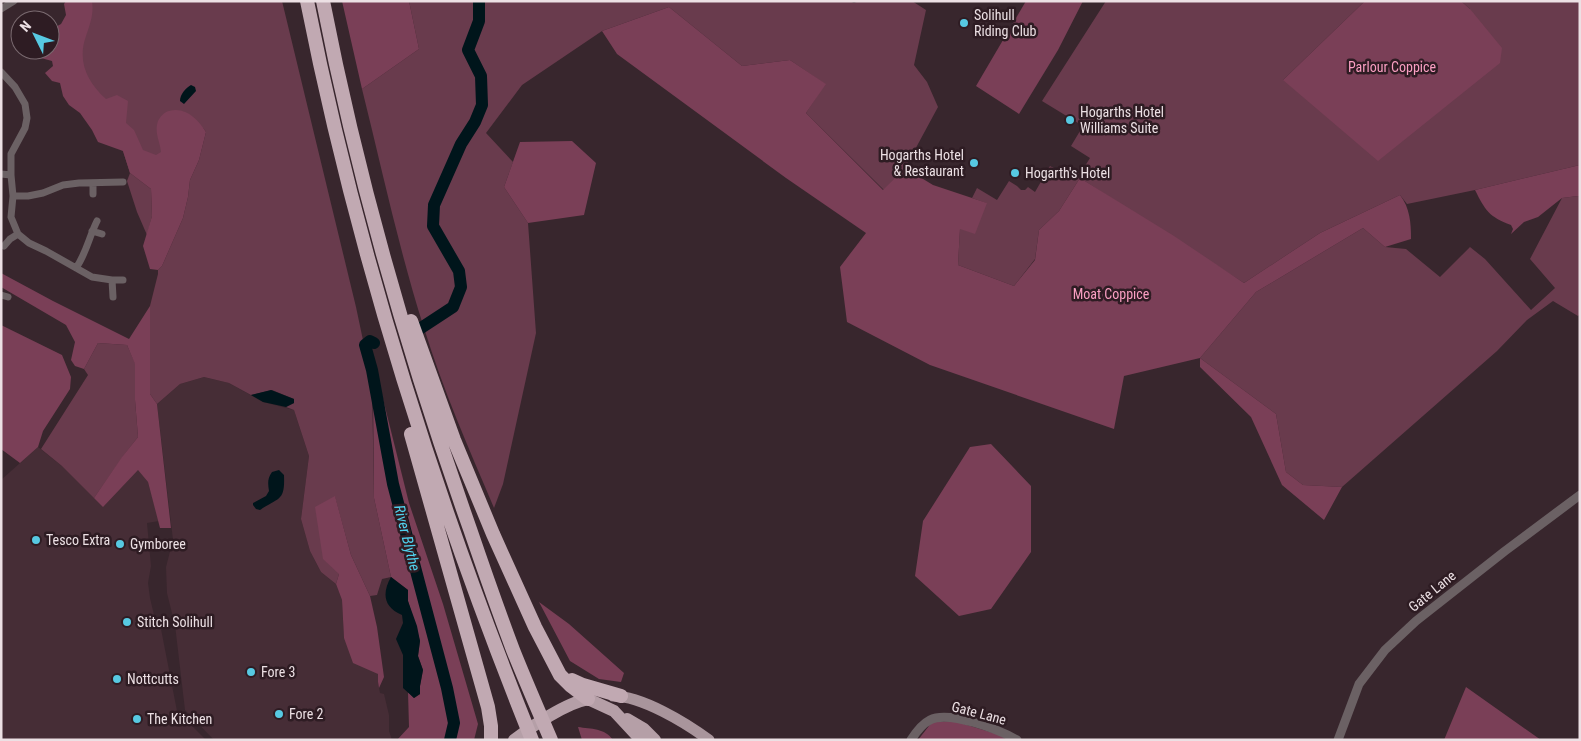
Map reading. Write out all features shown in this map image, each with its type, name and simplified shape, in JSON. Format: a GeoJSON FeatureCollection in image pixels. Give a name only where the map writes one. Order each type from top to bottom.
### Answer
{"type":"FeatureCollection","features":[{"type":"Feature","properties":{"kind":"highway"},"geometry":{"type":"LineString","coordinates":[[307,1],[348,179],[379,296],[406,386],[433,472],[502,665],[532,740]]}},
{"type":"Feature","properties":{"kind":"highway"},"geometry":{"type":"LineString","coordinates":[[323,1],[334,58],[370,208],[410,347],[446,461],[513,650],[551,740]]}},
{"type":"Feature","properties":{"kind":"highway"},"geometry":{"type":"LineString","coordinates":[[329,99],[341,192],[488,707],[491,740]]}},
{"type":"Feature","properties":{"kind":"highway"},"geometry":{"type":"LineString","coordinates":[[370,208],[454,440],[493,534],[556,667],[565,682],[590,699],[644,729],[655,740]]}},
{"type":"Feature","properties":{"kind":"highway"},"geometry":{"type":"LineString","coordinates":[[556,667],[583,685],[621,696]]}},
{"type":"Feature","properties":{"kind":"highway"},"geometry":{"type":"LineString","coordinates":[[516,739],[553,715],[578,702],[590,699]]}},
{"type":"Feature","properties":{"kind":"highway"},"geometry":{"type":"LineString","coordinates":[[614,711],[641,740]]}},
{"type":"Feature","properties":{"kind":"main road"},"geometry":{"type":"LineString","coordinates":[[590,699],[605,696],[621,696],[670,715],[709,740]]}},
{"type":"Feature","properties":{"kind":"street"},"geometry":{"type":"LineString","coordinates":[[1,9],[14,1]]}},
{"type":"Feature","properties":{"kind":"street"},"geometry":{"type":"LineString","coordinates":[[1,72],[15,87],[25,104],[27,118],[11,154],[10,175],[13,196],[11,217],[18,234],[28,243],[92,277],[123,280]]}},
{"type":"Feature","properties":{"kind":"street"},"geometry":{"type":"LineString","coordinates":[[1,174],[10,175]]}},
{"type":"Feature","properties":{"kind":"street"},"geometry":{"type":"LineString","coordinates":[[93,182],[93,194]]}},
{"type":"Feature","properties":{"kind":"street"},"geometry":{"type":"LineString","coordinates":[[13,196],[44,193],[63,185],[123,182]]}},
{"type":"Feature","properties":{"kind":"street"},"geometry":{"type":"LineString","coordinates":[[76,268],[83,259],[97,222]]}},
{"type":"Feature","properties":{"kind":"street"},"geometry":{"type":"LineString","coordinates":[[92,231],[102,234]]}},
{"type":"Feature","properties":{"kind":"street"},"geometry":{"type":"LineString","coordinates":[[4,246],[18,234]]}},
{"type":"Feature","properties":{"kind":"street"},"geometry":{"type":"LineString","coordinates":[[112,280],[113,297]]}},
{"type":"Feature","properties":{"kind":"street","name":"Gate Lane"},"geometry":{"type":"LineString","coordinates":[[1338,740],[1359,684],[1385,650],[1430,610],[1580,495]]}},
{"type":"Feature","properties":{"kind":"street","name":"Gate Lane"},"geometry":{"type":"LineString","coordinates":[[911,740],[930,719],[944,717],[983,725],[1003,732],[1017,740]]}},
{"type":"Feature","properties":{"kind":"shaded area"},"geometry":{"type":"Polygon","coordinates":[[[204,377],[229,383],[263,402],[294,410],[309,456],[301,519],[310,551],[321,572],[336,584],[342,600],[344,638],[378,674],[380,693],[384,694],[389,715],[389,731],[392,740],[214,740],[185,710],[175,625],[167,593],[166,567],[173,540],[157,404],[180,384],[204,377]]]}},
{"type":"Feature","properties":{"kind":"shaded area"},"geometry":{"type":"Polygon","coordinates":[[[38,447],[62,466],[138,469],[148,482],[159,521],[147,523],[151,566],[148,583],[150,598],[154,615],[161,629],[177,711],[206,740],[1,740],[1,480],[38,447]]]}},
{"type":"Feature","properties":{"kind":"green space"},"geometry":{"type":"Polygon","coordinates":[[[66,1],[92,1],[92,15],[83,45],[85,70],[94,86],[106,99],[117,95],[128,101],[126,123],[134,130],[143,150],[156,155],[161,152],[157,125],[165,112],[180,110],[186,112],[206,132],[199,160],[190,180],[183,218],[162,266],[158,270],[150,269],[143,246],[152,216],[151,189],[130,173],[123,151],[98,142],[80,113],[69,105],[63,96],[60,83],[52,81],[45,73],[53,66],[52,61],[48,60],[60,60],[60,25],[66,15],[64,4],[66,1]]]}},
{"type":"Feature","properties":{"kind":"green space"},"geometry":{"type":"Polygon","coordinates":[[[74,1],[282,1],[356,307],[372,383],[374,498],[391,577],[382,579],[377,595],[370,596],[351,555],[335,497],[339,574],[336,584],[321,572],[310,551],[301,519],[309,456],[294,410],[286,407],[294,403],[294,399],[272,390],[251,395],[229,383],[204,377],[180,384],[157,404],[150,394],[150,306],[158,270],[162,266],[183,218],[190,180],[199,160],[206,132],[203,128],[164,154],[130,173],[123,151],[84,84],[74,1]]]}},
{"type":"Feature","properties":{"kind":"green space"},"geometry":{"type":"Polygon","coordinates":[[[342,1],[409,1],[419,49],[362,89],[342,1]]]}},
{"type":"Feature","properties":{"kind":"green space"},"geometry":{"type":"Polygon","coordinates":[[[409,1],[849,1],[854,3],[859,1],[912,1],[926,10],[914,65],[927,82],[938,107],[905,168],[884,190],[806,113],[825,84],[790,60],[742,66],[669,7],[602,31],[522,85],[486,133],[513,162],[504,187],[528,223],[536,333],[503,484],[494,508],[431,351],[399,239],[362,89],[419,49],[409,1]]]}},
{"type":"Feature","properties":{"kind":"green space"},"geometry":{"type":"Polygon","coordinates":[[[1026,1],[1083,1],[1058,50],[1019,114],[976,86],[1026,1]]]}},
{"type":"Feature","properties":{"kind":"green space"},"geometry":{"type":"Polygon","coordinates":[[[1106,1],[1365,1],[1283,80],[1470,9],[1461,1],[1580,1],[1580,165],[1407,204],[1400,195],[1320,233],[1244,283],[1080,178],[1059,211],[1039,230],[1035,259],[1014,286],[958,265],[960,228],[986,203],[972,198],[977,188],[997,200],[1009,181],[1021,190],[1025,190],[1028,187],[1035,192],[1050,166],[1073,179],[1077,172],[1080,174],[1090,158],[1071,146],[1083,126],[1042,101],[1106,1]]]}},
{"type":"Feature","properties":{"kind":"green space","name":"Parlour Coppice"},"geometry":{"type":"Polygon","coordinates":[[[1365,1],[1461,1],[1470,9],[1502,48],[1500,63],[1378,161],[1283,80],[1365,1]]]}},
{"type":"Feature","properties":{"kind":"green space","name":"Moat Coppice"},"geometry":{"type":"Polygon","coordinates":[[[669,7],[742,66],[790,60],[826,84],[806,113],[883,190],[905,168],[933,185],[987,203],[975,234],[960,229],[958,265],[1014,286],[1035,260],[1039,230],[1059,211],[1080,178],[1174,236],[1244,283],[1320,233],[1400,195],[1406,205],[1409,216],[1411,239],[1385,247],[1363,228],[1256,292],[1200,358],[1124,376],[1114,429],[930,365],[847,322],[840,267],[866,233],[786,178],[617,54],[602,31],[669,7]]]}},
{"type":"Feature","properties":{"kind":"green space"},"geometry":{"type":"Polygon","coordinates":[[[572,141],[596,163],[584,215],[528,223],[504,187],[520,142],[572,141]]]}},
{"type":"Feature","properties":{"kind":"green space"},"geometry":{"type":"Polygon","coordinates":[[[1580,165],[1580,197],[1562,198],[1538,217],[1524,222],[1511,234],[1513,229],[1511,225],[1493,216],[1482,203],[1475,190],[1580,165]]]}},
{"type":"Feature","properties":{"kind":"green space"},"geometry":{"type":"Polygon","coordinates":[[[130,173],[151,189],[152,216],[147,235],[127,181],[130,173]]]}},
{"type":"Feature","properties":{"kind":"green space"},"geometry":{"type":"Polygon","coordinates":[[[1580,197],[1580,314],[1578,316],[1553,301],[1527,320],[1497,351],[1342,487],[1303,485],[1286,472],[1276,414],[1200,358],[1256,292],[1363,228],[1385,247],[1406,249],[1440,277],[1470,247],[1485,259],[1531,310],[1555,288],[1530,259],[1562,198],[1580,197]]]}},
{"type":"Feature","properties":{"kind":"green space"},"geometry":{"type":"Polygon","coordinates":[[[1,273],[129,339],[150,306],[150,394],[157,404],[171,528],[160,528],[148,482],[138,470],[103,507],[94,498],[138,437],[135,364],[127,345],[98,343],[84,369],[75,366],[71,360],[75,342],[66,325],[1,287],[1,273]]]}},
{"type":"Feature","properties":{"kind":"green space"},"geometry":{"type":"Polygon","coordinates":[[[1,325],[62,355],[71,377],[70,389],[43,431],[38,447],[20,463],[1,449],[1,325]]]}},
{"type":"Feature","properties":{"kind":"green space"},"geometry":{"type":"Polygon","coordinates":[[[98,343],[127,345],[135,363],[138,437],[94,498],[62,466],[41,449],[88,375],[84,369],[98,343]]]}},
{"type":"Feature","properties":{"kind":"green space"},"geometry":{"type":"Polygon","coordinates":[[[1200,358],[1276,414],[1286,472],[1303,485],[1342,487],[1324,520],[1282,485],[1251,417],[1200,367],[1200,358]]]}},
{"type":"Feature","properties":{"kind":"green space"},"geometry":{"type":"Polygon","coordinates":[[[373,389],[381,391],[409,503],[443,604],[478,724],[474,740],[397,740],[409,727],[408,692],[414,698],[420,694],[423,670],[418,656],[420,641],[408,601],[408,590],[391,577],[374,498],[373,389]]]}},
{"type":"Feature","properties":{"kind":"green space"},"geometry":{"type":"Polygon","coordinates":[[[991,444],[1031,486],[1031,552],[991,609],[959,616],[915,576],[923,521],[970,447],[991,444]]]}},
{"type":"Feature","properties":{"kind":"green space"},"geometry":{"type":"Polygon","coordinates":[[[335,496],[351,555],[370,596],[377,627],[384,677],[379,688],[378,674],[353,663],[344,638],[342,600],[336,584],[339,574],[323,559],[315,507],[335,496]]]}},
{"type":"Feature","properties":{"kind":"green space"},"geometry":{"type":"Polygon","coordinates":[[[539,602],[569,624],[624,673],[621,682],[599,679],[570,661],[539,602]]]}},
{"type":"Feature","properties":{"kind":"green space"},"geometry":{"type":"Polygon","coordinates":[[[1466,687],[1541,740],[1444,740],[1466,687]]]}},
{"type":"Feature","properties":{"kind":"green space"},"geometry":{"type":"Polygon","coordinates":[[[954,721],[1000,735],[1007,740],[918,740],[932,722],[954,721]]]}},
{"type":"Feature","properties":{"kind":"green space"},"geometry":{"type":"Polygon","coordinates":[[[578,727],[602,731],[613,740],[582,740],[578,727]]]}},
{"type":"Feature","properties":{"kind":"water"},"geometry":{"type":"Polygon","coordinates":[[[191,85],[195,87],[196,91],[184,104],[180,101],[181,96],[191,85]]]}},
{"type":"Feature","properties":{"kind":"water"},"geometry":{"type":"Polygon","coordinates":[[[271,390],[294,399],[294,403],[286,407],[263,402],[251,395],[271,390]]]}},
{"type":"Feature","properties":{"kind":"water"},"geometry":{"type":"Polygon","coordinates":[[[279,470],[284,475],[282,494],[277,500],[260,510],[256,509],[253,503],[266,496],[269,491],[268,482],[270,475],[272,472],[279,470]]]}},
{"type":"Feature","properties":{"kind":"water"},"geometry":{"type":"Polygon","coordinates":[[[391,577],[408,590],[408,601],[420,641],[418,656],[423,670],[420,694],[414,698],[403,688],[403,655],[396,639],[403,623],[402,615],[391,608],[386,599],[386,589],[391,577]]]}},
{"type":"Feature","properties":{"kind":"waterway","name":"River Blythe"},"geometry":{"type":"LineString","coordinates":[[421,328],[453,307],[461,287],[459,271],[433,226],[434,205],[461,144],[475,122],[482,105],[481,76],[468,50],[479,21],[479,1]]}},
{"type":"Feature","properties":{"kind":"waterway","name":"River Blythe"},"geometry":{"type":"LineString","coordinates":[[374,343],[370,341],[365,345],[372,370],[393,484],[447,688],[454,723],[450,740]]}},
{"type":"Feature","properties":{"kind":"place","name":"Solihull Riding Club"},"geometry":{"type":"Point","coordinates":[964,23]}},
{"type":"Feature","properties":{"kind":"place","name":"Hogarths Hotel Williams Suite"},"geometry":{"type":"Point","coordinates":[1070,120]}},
{"type":"Feature","properties":{"kind":"place","name":"Hogarths Hotel & Restaurant"},"geometry":{"type":"Point","coordinates":[974,163]}},
{"type":"Feature","properties":{"kind":"place","name":"Hogarth's Hotel"},"geometry":{"type":"Point","coordinates":[1015,173]}},
{"type":"Feature","properties":{"kind":"place","name":"Tesco Extra"},"geometry":{"type":"Point","coordinates":[36,540]}},
{"type":"Feature","properties":{"kind":"place","name":"Gymboree"},"geometry":{"type":"Point","coordinates":[120,544]}},
{"type":"Feature","properties":{"kind":"place","name":"Stitch Solihull"},"geometry":{"type":"Point","coordinates":[127,622]}},
{"type":"Feature","properties":{"kind":"place","name":"Fore 3"},"geometry":{"type":"Point","coordinates":[251,672]}},
{"type":"Feature","properties":{"kind":"place","name":"Nottcutts"},"geometry":{"type":"Point","coordinates":[117,679]}},
{"type":"Feature","properties":{"kind":"place","name":"Fore 2"},"geometry":{"type":"Point","coordinates":[279,714]}},
{"type":"Feature","properties":{"kind":"place","name":"The Kitchen"},"geometry":{"type":"Point","coordinates":[137,719]}}]}
